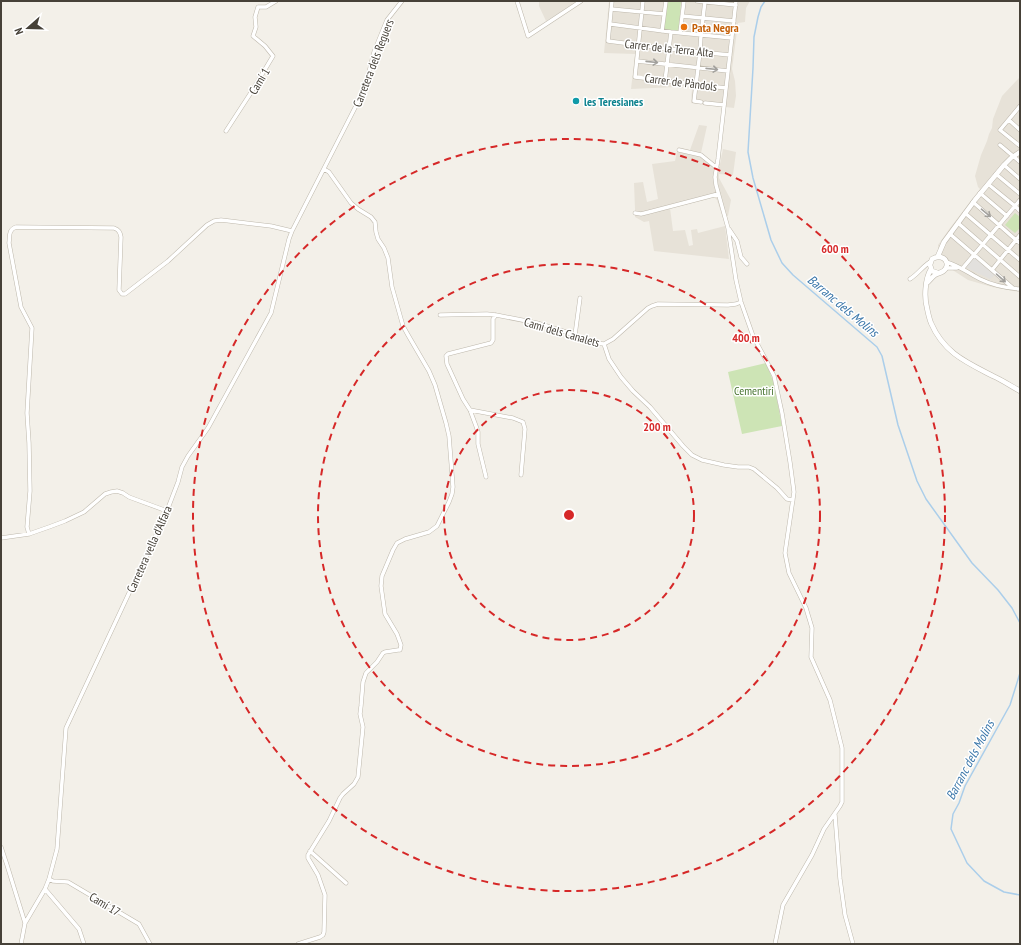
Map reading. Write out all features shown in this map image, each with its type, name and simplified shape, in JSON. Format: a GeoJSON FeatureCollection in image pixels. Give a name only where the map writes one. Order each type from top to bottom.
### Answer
{"type":"FeatureCollection","features":[{"type":"Feature","properties":{"kind":"street","name":"Camí 1"},"geometry":{"type":"LineString","coordinates":[[226,131],[252,92],[273,56],[265,46],[253,36],[256,27],[255,17],[258,7],[266,7],[276,1]]}},
{"type":"Feature","properties":{"kind":"street","name":"Carretera dels Reguers"},"geometry":{"type":"LineString","coordinates":[[324,169],[362,96],[374,52],[387,20],[402,1]]}},
{"type":"Feature","properties":{"kind":"street"},"geometry":{"type":"LineString","coordinates":[[518,1],[528,36],[581,1]]}},
{"type":"Feature","properties":{"kind":"street"},"geometry":{"type":"LineString","coordinates":[[612,1],[610,24],[732,38]]}},
{"type":"Feature","properties":{"kind":"street"},"geometry":{"type":"LineString","coordinates":[[643,1],[636,61],[728,71]]}},
{"type":"Feature","properties":{"kind":"street"},"geometry":{"type":"LineString","coordinates":[[662,31],[666,1]]}},
{"type":"Feature","properties":{"kind":"street"},"geometry":{"type":"LineString","coordinates":[[680,32],[684,1]]}},
{"type":"Feature","properties":{"kind":"street"},"geometry":{"type":"LineString","coordinates":[[697,1],[736,3],[715,177],[718,194],[728,228],[741,302],[752,336],[771,369],[776,383],[793,486],[793,500],[786,553],[789,573],[806,608],[812,628],[811,657],[830,700],[842,748],[842,802],[835,815],[824,829],[812,855],[783,905],[775,944]]}},
{"type":"Feature","properties":{"kind":"street"},"geometry":{"type":"LineString","coordinates":[[705,1],[694,101],[724,105]]}},
{"type":"Feature","properties":{"kind":"street"},"geometry":{"type":"LineString","coordinates":[[611,9],[664,14]]}},
{"type":"Feature","properties":{"kind":"street"},"geometry":{"type":"LineString","coordinates":[[682,16],[734,21]]}},
{"type":"Feature","properties":{"kind":"street","name":"Carrer de la Terra Alta"},"geometry":{"type":"LineString","coordinates":[[610,24],[608,41],[730,55]]}},
{"type":"Feature","properties":{"kind":"street"},"geometry":{"type":"LineString","coordinates":[[665,81],[670,32]]}},
{"type":"Feature","properties":{"kind":"street","name":"Carrer de Pàndols"},"geometry":{"type":"LineString","coordinates":[[636,61],[635,77],[726,88]]}},
{"type":"Feature","properties":{"kind":"street"},"geometry":{"type":"LineString","coordinates":[[1020,106],[1018,112],[1000,130],[1020,146]]}},
{"type":"Feature","properties":{"kind":"street"},"geometry":{"type":"LineString","coordinates":[[1009,120],[1020,130]]}},
{"type":"Feature","properties":{"kind":"street"},"geometry":{"type":"LineString","coordinates":[[1000,145],[1020,162]]}},
{"type":"Feature","properties":{"kind":"street"},"geometry":{"type":"LineString","coordinates":[[679,150],[701,155],[717,168]]}},
{"type":"Feature","properties":{"kind":"street"},"geometry":{"type":"LineString","coordinates":[[1020,152],[1004,165],[980,193],[944,242],[938,256],[933,258],[925,293],[930,322],[942,342],[962,360],[1020,391]]}},
{"type":"Feature","properties":{"kind":"street"},"geometry":{"type":"LineString","coordinates":[[1004,165],[1020,178]]}},
{"type":"Feature","properties":{"kind":"street","name":"Carretera vella d'Alfara"},"geometry":{"type":"LineString","coordinates":[[21,944],[25,923],[45,889],[57,849],[66,728],[167,511],[182,467],[208,428],[272,313],[289,239],[324,169]]}},
{"type":"Feature","properties":{"kind":"street"},"geometry":{"type":"LineString","coordinates":[[298,944],[323,935],[324,895],[318,875],[308,856],[329,821],[341,796],[354,784],[358,777],[363,731],[360,714],[363,682],[366,673],[377,662],[383,653],[401,648],[397,634],[385,614],[381,582],[385,570],[397,543],[429,532],[436,526],[449,502],[453,487],[449,436],[435,385],[429,371],[403,326],[392,287],[388,258],[378,239],[374,222],[371,216],[358,209],[352,203],[329,172],[324,169]]}},
{"type":"Feature","properties":{"kind":"street"},"geometry":{"type":"LineString","coordinates":[[996,174],[1020,194]]}},
{"type":"Feature","properties":{"kind":"street"},"geometry":{"type":"LineString","coordinates":[[988,184],[1020,211]]}},
{"type":"Feature","properties":{"kind":"street"},"geometry":{"type":"LineString","coordinates":[[980,193],[1006,216]]}},
{"type":"Feature","properties":{"kind":"street"},"geometry":{"type":"LineString","coordinates":[[635,213],[649,212],[718,194]]}},
{"type":"Feature","properties":{"kind":"street"},"geometry":{"type":"LineString","coordinates":[[927,284],[934,275],[942,272],[946,268],[960,268],[983,244],[1020,200]]}},
{"type":"Feature","properties":{"kind":"street"},"geometry":{"type":"LineString","coordinates":[[973,202],[1020,243]]}},
{"type":"Feature","properties":{"kind":"street"},"geometry":{"type":"LineString","coordinates":[[965,213],[1020,260]]}},
{"type":"Feature","properties":{"kind":"street"},"geometry":{"type":"LineString","coordinates":[[29,534],[27,527],[30,491],[27,413],[32,328],[21,307],[9,243],[12,228],[116,229],[120,233],[121,237],[119,290],[122,294],[125,294],[168,261],[207,225],[214,221],[221,220],[271,226],[292,231]]}},
{"type":"Feature","properties":{"kind":"street"},"geometry":{"type":"LineString","coordinates":[[958,223],[1020,277]]}},
{"type":"Feature","properties":{"kind":"street"},"geometry":{"type":"LineString","coordinates":[[728,228],[736,241],[741,257],[746,264]]}},
{"type":"Feature","properties":{"kind":"street"},"geometry":{"type":"LineString","coordinates":[[950,234],[1013,288]]}},
{"type":"Feature","properties":{"kind":"street"},"geometry":{"type":"LineString","coordinates":[[992,270],[1020,235]]}},
{"type":"Feature","properties":{"kind":"street"},"geometry":{"type":"LineString","coordinates":[[944,242],[943,253],[946,268]]}},
{"type":"Feature","properties":{"kind":"street"},"geometry":{"type":"LineString","coordinates":[[938,256],[982,280],[1004,287],[1020,289]]}},
{"type":"Feature","properties":{"kind":"street"},"geometry":{"type":"LineString","coordinates":[[910,279],[922,268],[930,266]]}},
{"type":"Feature","properties":{"kind":"street"},"geometry":{"type":"LineString","coordinates":[[930,266],[934,272],[938,273]]}},
{"type":"Feature","properties":{"kind":"street"},"geometry":{"type":"LineString","coordinates":[[575,335],[580,298]]}},
{"type":"Feature","properties":{"kind":"street","name":"Camí dels Canalets"},"geometry":{"type":"LineString","coordinates":[[440,315],[496,315],[537,323],[595,343],[604,344],[613,339],[652,306],[664,304],[728,305],[741,302]]}},
{"type":"Feature","properties":{"kind":"street"},"geometry":{"type":"LineString","coordinates":[[486,477],[478,444],[477,429],[470,410],[463,399],[447,364],[446,356],[448,354],[491,343],[493,340],[493,319],[496,315]]}},
{"type":"Feature","properties":{"kind":"street"},"geometry":{"type":"LineString","coordinates":[[604,344],[609,359],[621,377],[650,407],[692,455],[702,460],[754,469],[778,488],[787,499],[793,500]]}},
{"type":"Feature","properties":{"kind":"street"},"geometry":{"type":"LineString","coordinates":[[470,410],[513,418],[523,422],[525,429],[521,475]]}},
{"type":"Feature","properties":{"kind":"street"},"geometry":{"type":"LineString","coordinates":[[1,538],[29,534],[49,528],[84,512],[105,494],[117,491],[167,511]]}},
{"type":"Feature","properties":{"kind":"street"},"geometry":{"type":"LineString","coordinates":[[835,815],[840,879],[845,915],[853,944]]}},
{"type":"Feature","properties":{"kind":"street"},"geometry":{"type":"LineString","coordinates":[[1,847],[8,865],[25,923]]}},
{"type":"Feature","properties":{"kind":"street"},"geometry":{"type":"LineString","coordinates":[[310,851],[346,883]]}},
{"type":"Feature","properties":{"kind":"street","name":"Camí 17"},"geometry":{"type":"LineString","coordinates":[[49,879],[53,881],[68,882],[139,924],[150,944]]}},
{"type":"Feature","properties":{"kind":"street"},"geometry":{"type":"LineString","coordinates":[[45,889],[79,929],[84,944]]}},
{"type":"Feature","properties":{"kind":"shaded area"},"geometry":{"type":"Polygon","coordinates":[[[539,1],[580,1],[546,21],[539,6],[539,1]]]}},
{"type":"Feature","properties":{"kind":"shaded area"},"geometry":{"type":"Polygon","coordinates":[[[609,1],[750,1],[746,8],[745,22],[738,23],[732,69],[735,81],[736,96],[734,108],[691,103],[692,88],[676,87],[631,89],[635,54],[604,53],[609,1]]]}},
{"type":"Feature","properties":{"kind":"shaded area"},"geometry":{"type":"Polygon","coordinates":[[[1020,77],[1020,292],[992,287],[968,280],[951,269],[938,249],[938,245],[980,189],[975,176],[981,155],[992,128],[993,119],[1002,96],[1020,77]]]}},
{"type":"Feature","properties":{"kind":"shaded area"},"geometry":{"type":"Polygon","coordinates":[[[699,125],[707,126],[701,153],[715,164],[720,164],[723,149],[736,152],[733,175],[719,174],[719,178],[731,200],[728,216],[723,218],[717,200],[714,197],[670,208],[673,231],[685,230],[689,246],[693,245],[691,230],[697,229],[698,233],[725,226],[729,259],[654,251],[649,221],[644,222],[635,217],[634,183],[643,182],[647,202],[658,199],[652,164],[675,161],[678,147],[690,150],[699,125]]]}},
{"type":"Feature","properties":{"kind":"shaded area"},"geometry":{"type":"Polygon","coordinates":[[[974,256],[995,275],[990,279],[965,267],[974,256]]]}},
{"type":"Feature","properties":{"kind":"green space"},"geometry":{"type":"Polygon","coordinates":[[[667,1],[681,1],[679,30],[677,31],[665,30],[664,28],[667,1]]]}},
{"type":"Feature","properties":{"kind":"green space"},"geometry":{"type":"Polygon","coordinates":[[[1015,213],[1020,217],[1020,228],[1015,233],[1005,225],[1015,213]]]}},
{"type":"Feature","properties":{"kind":"green space","name":"Cementiri"},"geometry":{"type":"Polygon","coordinates":[[[766,363],[774,383],[782,426],[742,434],[728,372],[766,363]]]}},
{"type":"Feature","properties":{"kind":"waterway","name":"Barranc dels Molins"},"geometry":{"type":"LineString","coordinates":[[765,1],[761,7],[754,37],[748,152],[753,178],[771,240],[782,263],[793,275],[877,347],[882,356],[898,425],[917,481],[926,499],[972,563],[998,590],[1012,608],[1020,623]]}},
{"type":"Feature","properties":{"kind":"waterway","name":"Barranc dels Molins"},"geometry":{"type":"LineString","coordinates":[[1020,673],[1010,705],[965,786],[953,814],[951,829],[967,863],[984,881],[1004,892],[1020,895]]}},
{"type":"Feature","properties":{"kind":"place","name":"Pata Negra"},"geometry":{"type":"Point","coordinates":[684,27]}},
{"type":"Feature","properties":{"kind":"place","name":"les Teresianes"},"geometry":{"type":"Point","coordinates":[576,101]}}]}
